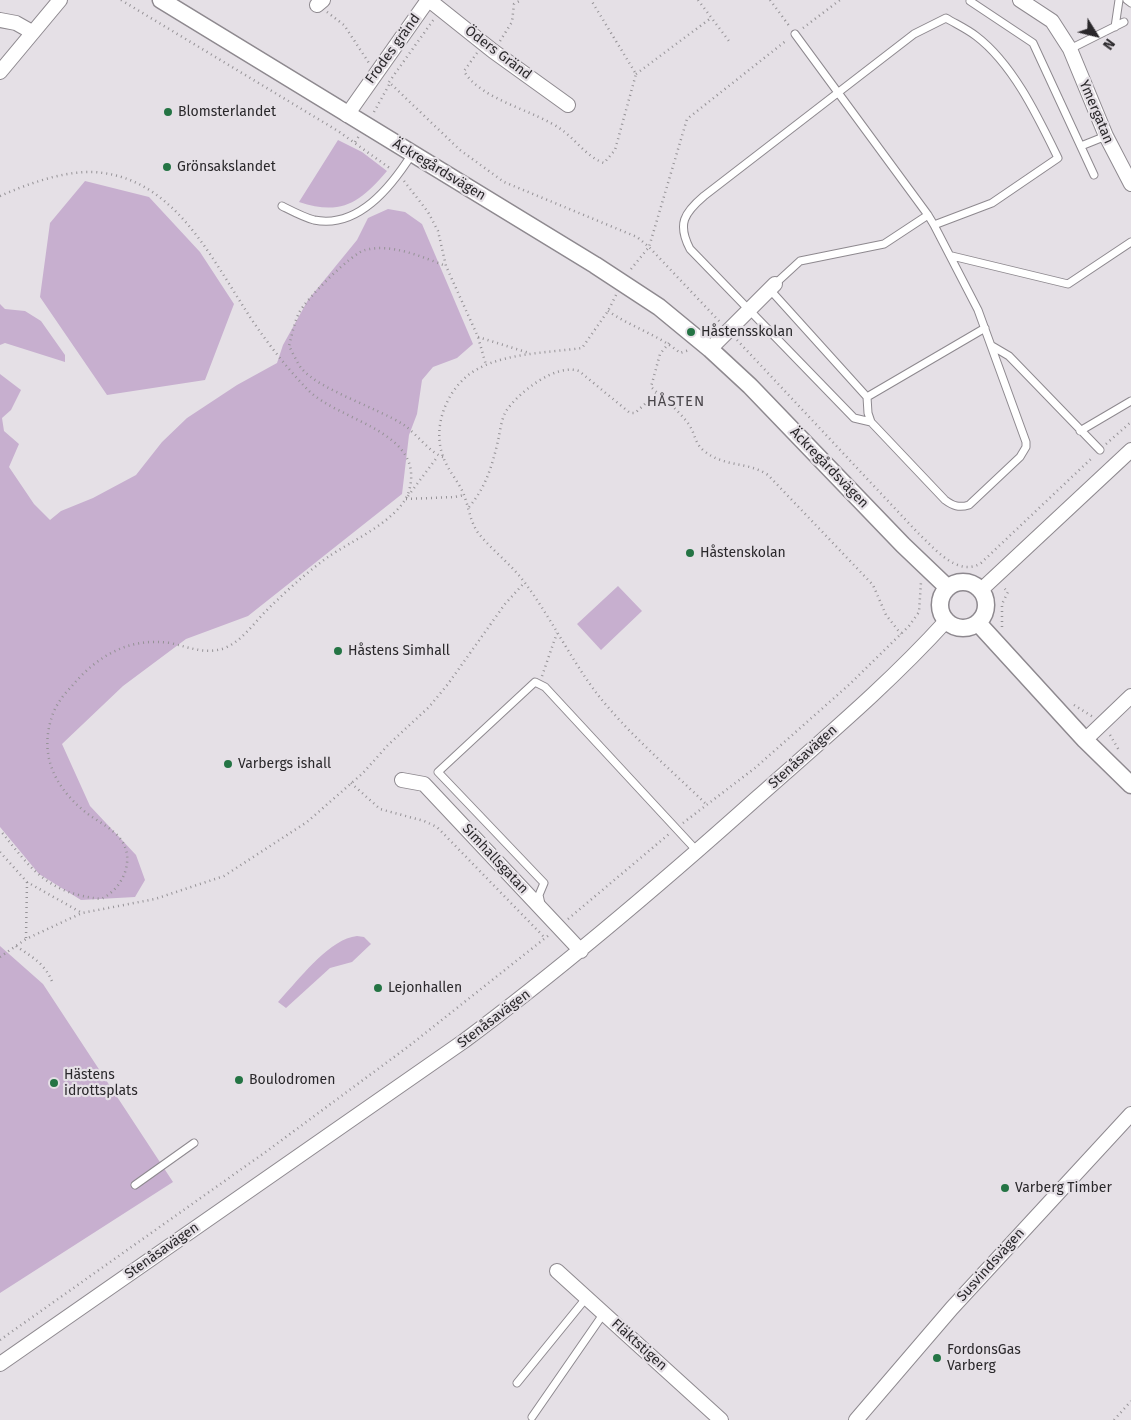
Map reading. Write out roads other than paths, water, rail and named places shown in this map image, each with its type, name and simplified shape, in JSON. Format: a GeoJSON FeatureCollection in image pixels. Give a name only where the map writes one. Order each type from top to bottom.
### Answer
{"type":"FeatureCollection","features":[{"type":"Feature","properties":{"kind":"street"},"geometry":{"type":"LineString","coordinates":[[0,72],[60,0]]}},
{"type":"Feature","properties":{"kind":"street","name":"Äckregårdsvägen"},"geometry":{"type":"LineString","coordinates":[[161,0],[659,306],[710,349],[756,393],[903,546],[947,587]]}},
{"type":"Feature","properties":{"kind":"street","name":"Frodes gränd"},"geometry":{"type":"LineString","coordinates":[[347,115],[376,71],[429,0]]}},
{"type":"Feature","properties":{"kind":"street","name":"Öders Gränd"},"geometry":{"type":"LineString","coordinates":[[429,0],[492,51],[568,105]]}},
{"type":"Feature","properties":{"kind":"street","name":"Ymergatan"},"geometry":{"type":"LineString","coordinates":[[1020,0],[1052,21],[1070,49],[1106,136],[1131,184]]}},
{"type":"Feature","properties":{"kind":"street"},"geometry":{"type":"LineString","coordinates":[[0,20],[16,23],[32,32]]}},
{"type":"Feature","properties":{"kind":"street"},"geometry":{"type":"LineString","coordinates":[[710,349],[775,284]]}},
{"type":"Feature","properties":{"kind":"street"},"geometry":{"type":"LineString","coordinates":[[981,590],[1131,450]]}},
{"type":"Feature","properties":{"kind":"street"},"geometry":{"type":"LineString","coordinates":[[964,581],[974,584],[981,590],[986,599],[986,609],[978,622],[969,628],[959,628],[946,621],[941,613],[939,604],[947,587],[955,582],[964,581]]}},
{"type":"Feature","properties":{"kind":"street","name":"Stenåsavägen"},"geometry":{"type":"LineString","coordinates":[[0,1364],[464,1041],[581,951],[697,852],[865,702],[946,621]]}},
{"type":"Feature","properties":{"kind":"street"},"geometry":{"type":"LineString","coordinates":[[978,622],[1085,740],[1131,785]]}},
{"type":"Feature","properties":{"kind":"street"},"geometry":{"type":"LineString","coordinates":[[1085,740],[1131,696]]}},
{"type":"Feature","properties":{"kind":"street","name":"Simhallsgatan"},"geometry":{"type":"LineString","coordinates":[[402,780],[424,784],[581,951]]}},
{"type":"Feature","properties":{"kind":"street","name":"Susvindsvägen"},"geometry":{"type":"LineString","coordinates":[[856,1420],[959,1300],[1131,1114]]}},
{"type":"Feature","properties":{"kind":"street","name":"Fläktstigen"},"geometry":{"type":"LineString","coordinates":[[557,1271],[721,1420]]}},
{"type":"Feature","properties":{"kind":"lane"},"geometry":{"type":"LineString","coordinates":[[1115,27],[1119,0]]}},
{"type":"Feature","properties":{"kind":"lane"},"geometry":{"type":"LineString","coordinates":[[1127,0],[1131,4]]}},
{"type":"Feature","properties":{"kind":"lane"},"geometry":{"type":"LineString","coordinates":[[970,1],[1033,43],[1094,175]]}},
{"type":"Feature","properties":{"kind":"lane"},"geometry":{"type":"LineString","coordinates":[[871,422],[854,418],[690,249],[682,235],[683,222],[689,209],[838,92],[914,34],[946,18],[977,37],[1004,65],[1040,121],[1058,158],[992,203],[934,225]]}},
{"type":"Feature","properties":{"kind":"lane"},"geometry":{"type":"LineString","coordinates":[[1070,49],[1124,22]]}},
{"type":"Feature","properties":{"kind":"lane"},"geometry":{"type":"LineString","coordinates":[[795,34],[928,215],[967,285],[992,346],[1026,442],[1026,447],[1020,457],[969,505],[958,506],[945,500],[871,422],[868,413],[867,396],[777,300],[773,293],[775,284],[800,261],[884,244],[928,215]]}},
{"type":"Feature","properties":{"kind":"lane"},"geometry":{"type":"LineString","coordinates":[[1081,146],[1106,136]]}},
{"type":"Feature","properties":{"kind":"lane"},"geometry":{"type":"LineString","coordinates":[[282,206],[314,220],[327,222],[344,219],[370,205],[412,154]]}},
{"type":"Feature","properties":{"kind":"lane"},"geometry":{"type":"LineString","coordinates":[[952,256],[1068,284],[1131,242]]}},
{"type":"Feature","properties":{"kind":"lane"},"geometry":{"type":"LineString","coordinates":[[867,396],[985,328]]}},
{"type":"Feature","properties":{"kind":"lane"},"geometry":{"type":"LineString","coordinates":[[992,346],[1009,356],[1100,450]]}},
{"type":"Feature","properties":{"kind":"lane"},"geometry":{"type":"LineString","coordinates":[[1080,431],[1131,401]]}},
{"type":"Feature","properties":{"kind":"lane"},"geometry":{"type":"LineString","coordinates":[[541,909],[540,896],[544,883],[438,772],[532,685],[540,683],[697,852]]}},
{"type":"Feature","properties":{"kind":"lane"},"geometry":{"type":"LineString","coordinates":[[135,1185],[194,1143]]}},
{"type":"Feature","properties":{"kind":"lane"},"geometry":{"type":"LineString","coordinates":[[517,1383],[587,1297]]}},
{"type":"Feature","properties":{"kind":"lane"},"geometry":{"type":"LineString","coordinates":[[532,1417],[604,1313]]}},
{"type":"Feature","properties":{"kind":"place","name":"Blomsterlandet"},"geometry":{"type":"Point","coordinates":[168,112]}},
{"type":"Feature","properties":{"kind":"place","name":"Grönsakslandet"},"geometry":{"type":"Point","coordinates":[167,167]}},
{"type":"Feature","properties":{"kind":"place","name":"Håstensskolan"},"geometry":{"type":"Point","coordinates":[691,332]}},
{"type":"Feature","properties":{"kind":"place","name":"Håstenskolan"},"geometry":{"type":"Point","coordinates":[690,553]}},
{"type":"Feature","properties":{"kind":"place","name":"Håstens Simhall"},"geometry":{"type":"Point","coordinates":[338,651]}},
{"type":"Feature","properties":{"kind":"place","name":"Varbergs ishall"},"geometry":{"type":"Point","coordinates":[228,764]}},
{"type":"Feature","properties":{"kind":"place","name":"Lejonhallen"},"geometry":{"type":"Point","coordinates":[378,988]}},
{"type":"Feature","properties":{"kind":"place","name":"Boulodromen"},"geometry":{"type":"Point","coordinates":[239,1080]}},
{"type":"Feature","properties":{"kind":"place","name":"Hästens idrottsplats"},"geometry":{"type":"Point","coordinates":[54,1083]}},
{"type":"Feature","properties":{"kind":"place","name":"Varberg Timber"},"geometry":{"type":"Point","coordinates":[1005,1188]}},
{"type":"Feature","properties":{"kind":"place","name":"FordonsGas Varberg"},"geometry":{"type":"Point","coordinates":[937,1358]}},
{"type":"Feature","properties":{"kind":"district","name":"HÅSTEN"},"geometry":{"type":"Point","coordinates":[676,402]}}]}
